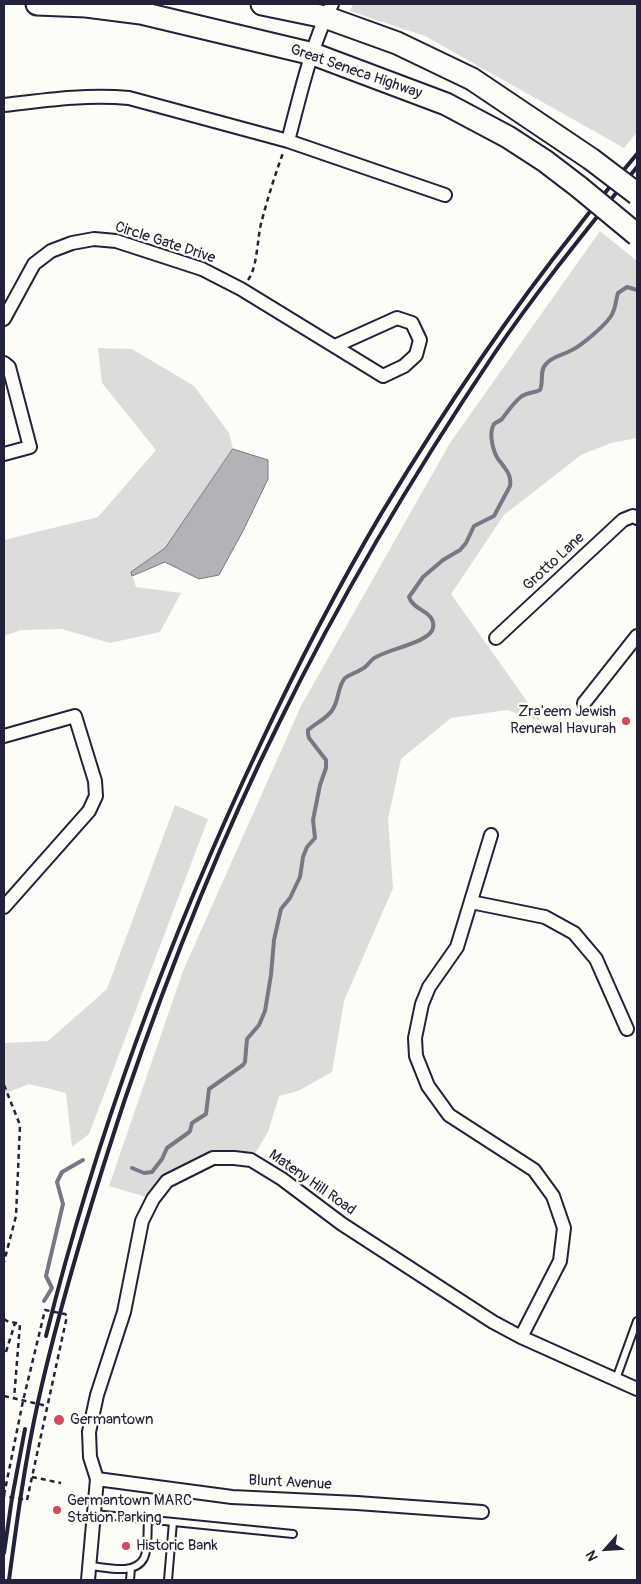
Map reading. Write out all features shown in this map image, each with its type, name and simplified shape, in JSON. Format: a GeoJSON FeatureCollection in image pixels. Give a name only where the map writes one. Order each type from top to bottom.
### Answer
{"type":"FeatureCollection","features":[{"type":"Feature","properties":{"kind":"main road","name":"Great Seneca Highway"},"geometry":{"type":"LineString","coordinates":[[38,4],[86,6],[141,13],[313,54],[446,104],[508,137],[538,156],[637,235]]}},
{"type":"Feature","properties":{"kind":"main road"},"geometry":{"type":"LineString","coordinates":[[262,4],[329,10],[472,79],[591,159],[637,194]]}},
{"type":"Feature","properties":{"kind":"street"},"geometry":{"type":"LineString","coordinates":[[288,142],[313,54],[329,10]]}},
{"type":"Feature","properties":{"kind":"street"},"geometry":{"type":"LineString","coordinates":[[4,105],[59,98],[102,96],[129,98],[288,142],[445,195]]}},
{"type":"Feature","properties":{"kind":"street","name":"Circle Gate Drive"},"geometry":{"type":"LineString","coordinates":[[4,319],[34,264],[51,251],[72,243],[94,239],[116,241],[202,269],[241,289],[384,376],[404,366],[416,355],[420,340],[412,323],[397,318],[336,346]]}},
{"type":"Feature","properties":{"kind":"street"},"geometry":{"type":"LineString","coordinates":[[4,363],[9,366],[30,447],[4,454]]}},
{"type":"Feature","properties":{"kind":"street","name":"Grotto Lane"},"geometry":{"type":"LineString","coordinates":[[496,638],[623,520],[633,516],[637,518]]}},
{"type":"Feature","properties":{"kind":"street"},"geometry":{"type":"LineString","coordinates":[[584,703],[637,636]]}},
{"type":"Feature","properties":{"kind":"street"},"geometry":{"type":"LineString","coordinates":[[4,736],[74,716],[95,781],[96,796],[89,811],[4,907]]}},
{"type":"Feature","properties":{"kind":"street"},"geometry":{"type":"LineString","coordinates":[[491,835],[457,947],[429,987],[422,1004],[415,1038],[416,1056],[428,1086],[449,1115],[534,1170],[554,1196],[564,1228],[560,1261],[521,1337]]}},
{"type":"Feature","properties":{"kind":"street"},"geometry":{"type":"LineString","coordinates":[[471,902],[545,917],[574,933],[596,959],[627,1029]]}},
{"type":"Feature","properties":{"kind":"street","name":"Mateny Hill Road"},"geometry":{"type":"LineString","coordinates":[[88,1580],[97,1479],[90,1457],[89,1432],[97,1395],[124,1312],[142,1220],[153,1199],[167,1181],[213,1158],[251,1160],[282,1179],[342,1224],[493,1322],[521,1337],[637,1390]]}},
{"type":"Feature","properties":{"kind":"street","name":"Blunt Avenue"},"geometry":{"type":"LineString","coordinates":[[97,1479],[232,1497],[482,1512]]}},
{"type":"Feature","properties":{"kind":"lane"},"geometry":{"type":"LineString","coordinates":[[616,1380],[637,1321]]}},
{"type":"Feature","properties":{"kind":"lane"},"geometry":{"type":"LineString","coordinates":[[94,1514],[294,1534]]}},
{"type":"Feature","properties":{"kind":"lane"},"geometry":{"type":"LineString","coordinates":[[90,1566],[122,1569],[131,1568],[139,1564],[144,1557],[148,1519]]}},
{"type":"Feature","properties":{"kind":"lane"},"geometry":{"type":"LineString","coordinates":[[168,1580],[173,1522]]}},
{"type":"Feature","properties":{"kind":"lane"},"geometry":{"type":"LineString","coordinates":[[130,1580],[131,1568]]}},
{"type":"Feature","properties":{"kind":"path"},"geometry":{"type":"LineString","coordinates":[[241,289],[251,276],[262,219],[288,142]]}},
{"type":"Feature","properties":{"kind":"path"},"geometry":{"type":"LineString","coordinates":[[4,1085],[20,1125],[16,1216],[4,1262]]}},
{"type":"Feature","properties":{"kind":"path"},"geometry":{"type":"LineString","coordinates":[[45,1310],[67,1316],[27,1500],[4,1496],[23,1401],[45,1310]]}},
{"type":"Feature","properties":{"kind":"path"},"geometry":{"type":"LineString","coordinates":[[4,1319],[20,1324],[14,1399]]}},
{"type":"Feature","properties":{"kind":"path"},"geometry":{"type":"LineString","coordinates":[[6,1352],[15,1323]]}},
{"type":"Feature","properties":{"kind":"path"},"geometry":{"type":"LineString","coordinates":[[4,1396],[48,1406]]}},
{"type":"Feature","properties":{"kind":"path"},"geometry":{"type":"LineString","coordinates":[[32,1477],[62,1484]]}},
{"type":"Feature","properties":{"kind":"shaded area"},"geometry":{"type":"Polygon","coordinates":[[[353,4],[637,4],[637,132],[624,148],[425,36],[350,11],[353,4]]]}},
{"type":"Feature","properties":{"kind":"shaded area"},"geometry":{"type":"Polygon","coordinates":[[[600,231],[637,261],[637,438],[611,443],[581,455],[504,515],[451,594],[541,721],[507,710],[451,718],[401,759],[388,819],[393,888],[344,1001],[332,1072],[298,1091],[279,1096],[268,1132],[251,1160],[234,1158],[182,1173],[153,1199],[109,1186],[183,971],[301,706],[450,443],[600,231]]]}},
{"type":"Feature","properties":{"kind":"shaded area"},"geometry":{"type":"Polygon","coordinates":[[[98,348],[132,349],[194,386],[229,433],[233,449],[165,548],[131,572],[136,587],[181,593],[160,632],[110,643],[62,629],[21,630],[4,636],[4,540],[98,517],[156,450],[102,383],[98,348]]]}},
{"type":"Feature","properties":{"kind":"shaded area"},"geometry":{"type":"Polygon","coordinates":[[[233,449],[268,460],[268,479],[219,575],[199,579],[165,562],[132,576],[131,572],[165,548],[233,449]]]}},
{"type":"Feature","properties":{"kind":"shaded area"},"geometry":{"type":"Polygon","coordinates":[[[175,805],[208,819],[89,1134],[72,1147],[66,1093],[29,1084],[4,1094],[4,1043],[48,1041],[107,989],[175,805]]]}},
{"type":"Feature","properties":{"kind":"waterway"},"geometry":{"type":"LineString","coordinates":[[132,1168],[144,1173],[152,1172],[162,1159],[167,1148],[188,1133],[192,1123],[206,1114],[209,1089],[245,1062],[247,1039],[259,1025],[265,1011],[274,940],[281,909],[290,898],[300,877],[303,857],[307,847],[315,838],[313,820],[320,785],[326,768],[326,760],[309,738],[308,730],[332,711],[345,678],[364,668],[379,655],[416,642],[430,633],[433,628],[431,618],[411,602],[409,597],[423,577],[443,560],[460,550],[466,543],[474,526],[494,516],[510,486],[509,475],[498,459],[493,447],[491,434],[495,423],[502,419],[522,396],[540,390],[543,370],[548,362],[581,345],[606,322],[614,310],[618,293],[627,287],[637,290]]}},
{"type":"Feature","properties":{"kind":"waterway"},"geometry":{"type":"LineString","coordinates":[[44,1301],[52,1288],[46,1276],[63,1204],[57,1182],[62,1172],[83,1160]]}},
{"type":"Feature","properties":{"kind":"railway"},"geometry":{"type":"LineString","coordinates":[[46,1336],[88,1184],[138,1035],[196,889],[288,686],[333,599],[381,514],[451,403],[551,261],[637,154]]}},
{"type":"Feature","properties":{"kind":"railway"},"geometry":{"type":"LineString","coordinates":[[9,1580],[33,1424],[78,1249],[125,1099],[159,1003],[196,907],[236,813],[328,627],[408,488],[494,354],[528,306],[637,167]]}},
{"type":"Feature","properties":{"kind":"railway"},"geometry":{"type":"LineString","coordinates":[[4,1553],[25,1429]]}},
{"type":"Feature","properties":{"kind":"place","name":"Zra'eem Jewish Renewal Havurah"},"geometry":{"type":"Point","coordinates":[626,721]}},
{"type":"Feature","properties":{"kind":"place","name":"Germantown"},"geometry":{"type":"Point","coordinates":[59,1420]}},
{"type":"Feature","properties":{"kind":"place","name":"Germantown MARC Station Parking"},"geometry":{"type":"Point","coordinates":[57,1510]}},
{"type":"Feature","properties":{"kind":"place","name":"Historic Bank"},"geometry":{"type":"Point","coordinates":[126,1546]}}]}
